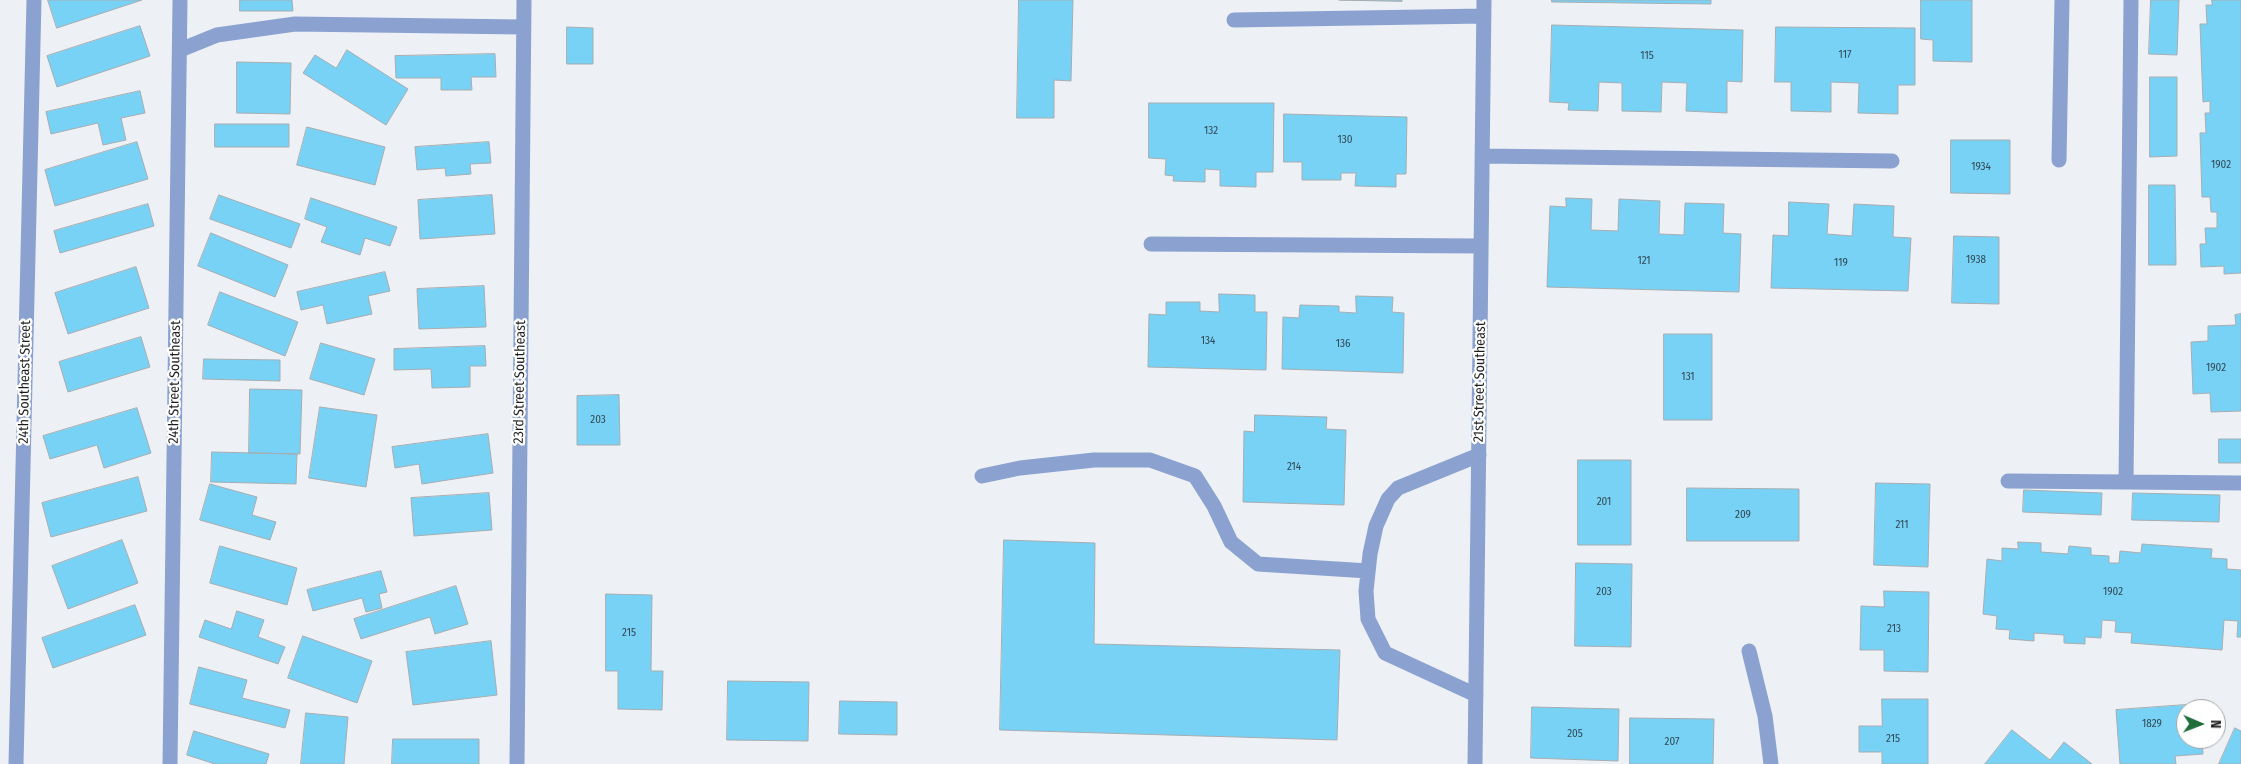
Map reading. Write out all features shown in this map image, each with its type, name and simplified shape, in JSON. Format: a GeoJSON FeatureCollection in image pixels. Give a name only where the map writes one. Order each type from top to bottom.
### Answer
{"type":"FeatureCollection","features":[{"type":"Feature","properties":{"kind":"street","name":"24th Southeast Street"},"geometry":{"type":"LineString","coordinates":[[16,764],[34,0]]}},
{"type":"Feature","properties":{"kind":"street","name":"24th Street Southeast"},"geometry":{"type":"LineString","coordinates":[[170,764],[180,0]]}},
{"type":"Feature","properties":{"kind":"street","name":"23rd Street Southeast"},"geometry":{"type":"LineString","coordinates":[[517,764],[524,0]]}},
{"type":"Feature","properties":{"kind":"street","name":"21st Street Southeast"},"geometry":{"type":"LineString","coordinates":[[1475,764],[1484,0]]}},
{"type":"Feature","properties":{"kind":"street"},"geometry":{"type":"LineString","coordinates":[[2059,160],[2062,0]]}},
{"type":"Feature","properties":{"kind":"street"},"geometry":{"type":"LineString","coordinates":[[2126,482],[2130,0]]}},
{"type":"Feature","properties":{"kind":"street"},"geometry":{"type":"LineString","coordinates":[[1234,20],[1484,16]]}},
{"type":"Feature","properties":{"kind":"street"},"geometry":{"type":"LineString","coordinates":[[180,50],[218,35],[295,24],[523,27]]}},
{"type":"Feature","properties":{"kind":"street"},"geometry":{"type":"LineString","coordinates":[[1482,156],[1892,161]]}},
{"type":"Feature","properties":{"kind":"street"},"geometry":{"type":"LineString","coordinates":[[1151,244],[1481,246]]}},
{"type":"Feature","properties":{"kind":"street"},"geometry":{"type":"LineString","coordinates":[[1476,695],[1385,653],[1368,619],[1366,590],[1376,526],[1388,499],[1398,488],[1479,455]]}},
{"type":"Feature","properties":{"kind":"street"},"geometry":{"type":"LineString","coordinates":[[982,476],[1020,468],[1094,460],[1150,460],[1195,476],[1214,506],[1230,542],[1258,564],[1368,571]]}},
{"type":"Feature","properties":{"kind":"street"},"geometry":{"type":"LineString","coordinates":[[2008,481],[2241,483]]}},
{"type":"Feature","properties":{"kind":"street"},"geometry":{"type":"LineString","coordinates":[[1749,651],[1765,716],[1771,764]]}},
{"type":"Feature","properties":{"kind":"building"},"geometry":{"type":"Polygon","coordinates":[[[48,0],[142,0],[57,28],[48,0]]]}},
{"type":"Feature","properties":{"kind":"building"},"geometry":{"type":"Polygon","coordinates":[[[240,0],[292,0],[293,11],[240,11],[240,0]]]}},
{"type":"Feature","properties":{"kind":"building"},"geometry":{"type":"Polygon","coordinates":[[[1019,0],[1073,0],[1071,81],[1054,80],[1054,118],[1017,118],[1019,0]]]}},
{"type":"Feature","properties":{"kind":"building"},"geometry":{"type":"Polygon","coordinates":[[[1339,0],[1402,0],[1402,1],[1339,0]]]}},
{"type":"Feature","properties":{"kind":"building"},"geometry":{"type":"Polygon","coordinates":[[[1552,0],[1711,0],[1711,4],[1552,2],[1552,0]]]}},
{"type":"Feature","properties":{"kind":"building"},"geometry":{"type":"Polygon","coordinates":[[[1921,0],[1972,0],[1972,62],[1933,61],[1933,40],[1921,39],[1921,0]]]}},
{"type":"Feature","properties":{"kind":"building"},"geometry":{"type":"Polygon","coordinates":[[[2151,0],[2179,0],[2177,55],[2149,54],[2151,0]]]}},
{"type":"Feature","properties":{"kind":"building"},"geometry":{"type":"Polygon","coordinates":[[[2212,0],[2241,0],[2241,273],[2224,274],[2224,266],[2201,267],[2200,244],[2206,244],[2205,228],[2217,228],[2217,212],[2211,212],[2210,197],[2202,197],[2200,133],[2206,133],[2205,113],[2210,113],[2210,101],[2203,102],[2200,24],[2207,24],[2206,5],[2212,5],[2212,0]]]}},
{"type":"Feature","properties":{"kind":"building"},"geometry":{"type":"Polygon","coordinates":[[[1552,25],[1743,30],[1742,82],[1727,81],[1727,113],[1686,111],[1687,83],[1662,82],[1661,112],[1622,111],[1622,83],[1599,82],[1598,111],[1568,110],[1569,103],[1550,102],[1552,25]]]}},
{"type":"Feature","properties":{"kind":"building"},"geometry":{"type":"Polygon","coordinates":[[[140,26],[150,56],[57,87],[47,56],[140,26]]]}},
{"type":"Feature","properties":{"kind":"building"},"geometry":{"type":"Polygon","coordinates":[[[567,27],[593,28],[593,64],[567,64],[567,27]]]}},
{"type":"Feature","properties":{"kind":"building"},"geometry":{"type":"Polygon","coordinates":[[[1776,27],[1915,28],[1915,85],[1898,85],[1898,114],[1858,113],[1859,83],[1831,82],[1831,112],[1791,111],[1791,82],[1775,82],[1776,27]]]}},
{"type":"Feature","properties":{"kind":"building"},"geometry":{"type":"Polygon","coordinates":[[[347,50],[408,89],[386,125],[303,73],[315,55],[336,68],[347,50]]]}},
{"type":"Feature","properties":{"kind":"building"},"geometry":{"type":"Polygon","coordinates":[[[495,54],[496,77],[471,77],[472,90],[441,90],[441,78],[396,78],[395,56],[495,54]]]}},
{"type":"Feature","properties":{"kind":"building"},"geometry":{"type":"Polygon","coordinates":[[[237,62],[291,63],[290,114],[237,113],[237,62]]]}},
{"type":"Feature","properties":{"kind":"building"},"geometry":{"type":"Polygon","coordinates":[[[2150,77],[2177,77],[2177,156],[2150,157],[2150,77]]]}},
{"type":"Feature","properties":{"kind":"building"},"geometry":{"type":"Polygon","coordinates":[[[140,91],[145,113],[121,118],[126,140],[103,145],[98,123],[51,134],[46,112],[140,91]]]}},
{"type":"Feature","properties":{"kind":"building"},"geometry":{"type":"Polygon","coordinates":[[[1149,103],[1274,103],[1273,172],[1256,172],[1256,187],[1220,186],[1220,170],[1205,169],[1205,182],[1173,181],[1174,176],[1165,175],[1166,159],[1149,158],[1149,103]]]}},
{"type":"Feature","properties":{"kind":"building"},"geometry":{"type":"Polygon","coordinates":[[[1284,114],[1407,117],[1406,174],[1396,174],[1396,187],[1355,186],[1356,173],[1341,173],[1341,180],[1302,180],[1302,162],[1284,162],[1284,114]]]}},
{"type":"Feature","properties":{"kind":"building"},"geometry":{"type":"Polygon","coordinates":[[[215,124],[289,124],[289,147],[215,147],[215,124]]]}},
{"type":"Feature","properties":{"kind":"building"},"geometry":{"type":"Polygon","coordinates":[[[307,127],[385,147],[375,185],[297,165],[307,127]]]}},
{"type":"Feature","properties":{"kind":"building"},"geometry":{"type":"Polygon","coordinates":[[[1951,140],[2010,140],[2010,194],[1951,193],[1951,140]]]}},
{"type":"Feature","properties":{"kind":"building"},"geometry":{"type":"Polygon","coordinates":[[[137,142],[148,179],[55,206],[45,170],[137,142]]]}},
{"type":"Feature","properties":{"kind":"building"},"geometry":{"type":"Polygon","coordinates":[[[489,142],[491,163],[470,164],[471,174],[446,176],[445,168],[417,170],[415,147],[489,142]]]}},
{"type":"Feature","properties":{"kind":"building"},"geometry":{"type":"Polygon","coordinates":[[[2149,185],[2175,185],[2176,265],[2149,265],[2149,185]]]}},
{"type":"Feature","properties":{"kind":"building"},"geometry":{"type":"Polygon","coordinates":[[[219,195],[300,224],[291,248],[210,219],[219,195]]]}},
{"type":"Feature","properties":{"kind":"building"},"geometry":{"type":"Polygon","coordinates":[[[492,195],[495,234],[420,239],[418,200],[492,195]]]}},
{"type":"Feature","properties":{"kind":"building"},"geometry":{"type":"Polygon","coordinates":[[[311,198],[397,227],[390,246],[365,238],[360,255],[321,242],[327,227],[305,219],[311,198]]]}},
{"type":"Feature","properties":{"kind":"building"},"geometry":{"type":"Polygon","coordinates":[[[1566,198],[1592,199],[1591,230],[1618,231],[1619,199],[1660,201],[1659,234],[1684,235],[1685,203],[1724,204],[1723,233],[1741,234],[1739,292],[1547,287],[1550,206],[1566,207],[1566,198]]]}},
{"type":"Feature","properties":{"kind":"building"},"geometry":{"type":"Polygon","coordinates":[[[1789,202],[1829,204],[1827,234],[1852,236],[1854,204],[1894,206],[1893,237],[1911,238],[1908,291],[1771,288],[1773,235],[1788,236],[1789,202]]]}},
{"type":"Feature","properties":{"kind":"building"},"geometry":{"type":"Polygon","coordinates":[[[148,204],[154,226],[60,253],[54,231],[148,204]]]}},
{"type":"Feature","properties":{"kind":"building"},"geometry":{"type":"Polygon","coordinates":[[[211,233],[288,265],[275,297],[198,266],[211,233]]]}},
{"type":"Feature","properties":{"kind":"building"},"geometry":{"type":"Polygon","coordinates":[[[1954,236],[1999,237],[1999,304],[1952,303],[1954,236]]]}},
{"type":"Feature","properties":{"kind":"building"},"geometry":{"type":"Polygon","coordinates":[[[136,267],[149,308],[68,334],[55,293],[136,267]]]}},
{"type":"Feature","properties":{"kind":"building"},"geometry":{"type":"Polygon","coordinates":[[[385,272],[390,291],[368,296],[372,314],[327,324],[323,305],[301,310],[297,292],[385,272]]]}},
{"type":"Feature","properties":{"kind":"building"},"geometry":{"type":"Polygon","coordinates":[[[484,286],[486,327],[419,329],[417,289],[484,286]]]}},
{"type":"Feature","properties":{"kind":"building"},"geometry":{"type":"Polygon","coordinates":[[[220,292],[298,322],[285,356],[208,325],[220,292]]]}},
{"type":"Feature","properties":{"kind":"building"},"geometry":{"type":"Polygon","coordinates":[[[1219,294],[1255,295],[1255,312],[1267,312],[1266,370],[1148,367],[1149,314],[1166,315],[1166,302],[1200,302],[1200,311],[1219,312],[1219,294]]]}},
{"type":"Feature","properties":{"kind":"building"},"geometry":{"type":"Polygon","coordinates":[[[1356,296],[1393,297],[1392,312],[1404,313],[1403,373],[1282,369],[1283,317],[1299,318],[1300,305],[1339,306],[1339,312],[1356,313],[1356,296]]]}},
{"type":"Feature","properties":{"kind":"building"},"geometry":{"type":"Polygon","coordinates":[[[2241,314],[2241,411],[2211,412],[2210,393],[2193,394],[2191,342],[2208,341],[2208,326],[2236,325],[2235,315],[2241,314]]]}},
{"type":"Feature","properties":{"kind":"building"},"geometry":{"type":"Polygon","coordinates":[[[1664,334],[1712,334],[1712,420],[1664,420],[1664,334]]]}},
{"type":"Feature","properties":{"kind":"building"},"geometry":{"type":"Polygon","coordinates":[[[141,337],[150,367],[68,392],[59,362],[141,337]]]}},
{"type":"Feature","properties":{"kind":"building"},"geometry":{"type":"Polygon","coordinates":[[[321,343],[375,359],[364,395],[310,379],[321,343]]]}},
{"type":"Feature","properties":{"kind":"building"},"geometry":{"type":"Polygon","coordinates":[[[485,346],[486,366],[470,366],[470,387],[432,388],[431,369],[394,370],[394,349],[485,346]]]}},
{"type":"Feature","properties":{"kind":"building"},"geometry":{"type":"Polygon","coordinates":[[[204,359],[280,360],[280,381],[203,379],[204,359]]]}},
{"type":"Feature","properties":{"kind":"building"},"geometry":{"type":"Polygon","coordinates":[[[250,389],[302,390],[300,454],[249,453],[250,389]]]}},
{"type":"Feature","properties":{"kind":"building"},"geometry":{"type":"Polygon","coordinates":[[[619,395],[620,445],[577,445],[577,396],[619,395]]]}},
{"type":"Feature","properties":{"kind":"building"},"geometry":{"type":"Polygon","coordinates":[[[320,407],[377,415],[366,487],[309,478],[320,407]]]}},
{"type":"Feature","properties":{"kind":"building"},"geometry":{"type":"Polygon","coordinates":[[[137,408],[151,453],[104,468],[97,445],[50,459],[43,436],[137,408]]]}},
{"type":"Feature","properties":{"kind":"building"},"geometry":{"type":"Polygon","coordinates":[[[1255,415],[1327,417],[1326,429],[1346,430],[1344,505],[1243,502],[1244,431],[1254,432],[1255,415]]]}},
{"type":"Feature","properties":{"kind":"building"},"geometry":{"type":"Polygon","coordinates":[[[488,434],[493,473],[422,484],[419,464],[395,468],[392,447],[488,434]]]}},
{"type":"Feature","properties":{"kind":"building"},"geometry":{"type":"Polygon","coordinates":[[[2219,439],[2241,439],[2241,463],[2219,463],[2219,439]]]}},
{"type":"Feature","properties":{"kind":"building"},"geometry":{"type":"Polygon","coordinates":[[[212,452],[297,454],[296,484],[211,482],[212,452]]]}},
{"type":"Feature","properties":{"kind":"building"},"geometry":{"type":"Polygon","coordinates":[[[1578,460],[1631,460],[1631,545],[1578,545],[1578,460]]]}},
{"type":"Feature","properties":{"kind":"building"},"geometry":{"type":"Polygon","coordinates":[[[138,477],[147,511],[51,537],[42,503],[138,477]]]}},
{"type":"Feature","properties":{"kind":"building"},"geometry":{"type":"Polygon","coordinates":[[[1876,483],[1930,484],[1928,567],[1874,565],[1876,483]]]}},
{"type":"Feature","properties":{"kind":"building"},"geometry":{"type":"Polygon","coordinates":[[[210,484],[257,497],[252,515],[276,522],[270,540],[200,520],[210,484]]]}},
{"type":"Feature","properties":{"kind":"building"},"geometry":{"type":"Polygon","coordinates":[[[1687,488],[1799,489],[1799,541],[1687,541],[1687,488]]]}},
{"type":"Feature","properties":{"kind":"building"},"geometry":{"type":"Polygon","coordinates":[[[2024,490],[2102,493],[2101,515],[2023,512],[2024,490]]]}},
{"type":"Feature","properties":{"kind":"building"},"geometry":{"type":"Polygon","coordinates":[[[489,493],[492,530],[414,536],[411,498],[489,493]]]}},
{"type":"Feature","properties":{"kind":"building"},"geometry":{"type":"Polygon","coordinates":[[[2133,493],[2220,495],[2219,522],[2132,520],[2133,493]]]}},
{"type":"Feature","properties":{"kind":"building"},"geometry":{"type":"Polygon","coordinates":[[[122,540],[138,583],[68,609],[52,566],[122,540]]]}},
{"type":"Feature","properties":{"kind":"building"},"geometry":{"type":"Polygon","coordinates":[[[1004,540],[1095,543],[1094,644],[1340,650],[1337,740],[1000,730],[1004,540]]]}},
{"type":"Feature","properties":{"kind":"building"},"geometry":{"type":"Polygon","coordinates":[[[2018,542],[2041,543],[2041,552],[2068,554],[2069,546],[2091,548],[2091,555],[2109,556],[2109,563],[2119,563],[2120,551],[2141,553],[2142,544],[2212,549],[2211,558],[2227,559],[2227,569],[2241,570],[2241,637],[2237,637],[2238,621],[2224,620],[2222,650],[2131,643],[2132,633],[2115,632],[2116,621],[2102,620],[2101,638],[2085,637],[2085,644],[2064,643],[2064,635],[2034,633],[2034,641],[2009,639],[2010,630],[1996,629],[1997,616],[1983,614],[1987,559],[2002,561],[2002,548],[2018,549],[2018,542]]]}},
{"type":"Feature","properties":{"kind":"building"},"geometry":{"type":"Polygon","coordinates":[[[220,546],[297,568],[287,605],[210,583],[220,546]]]}},
{"type":"Feature","properties":{"kind":"building"},"geometry":{"type":"Polygon","coordinates":[[[1576,563],[1632,564],[1631,647],[1575,646],[1576,563]]]}},
{"type":"Feature","properties":{"kind":"building"},"geometry":{"type":"Polygon","coordinates":[[[381,571],[387,592],[379,594],[382,608],[366,612],[362,598],[313,611],[307,590],[381,571]]]}},
{"type":"Feature","properties":{"kind":"building"},"geometry":{"type":"Polygon","coordinates":[[[456,586],[468,624],[435,634],[430,617],[361,639],[354,619],[456,586]]]}},
{"type":"Feature","properties":{"kind":"building"},"geometry":{"type":"Polygon","coordinates":[[[1884,591],[1929,592],[1928,672],[1884,671],[1884,650],[1860,650],[1861,606],[1884,607],[1884,591]]]}},
{"type":"Feature","properties":{"kind":"building"},"geometry":{"type":"Polygon","coordinates":[[[606,594],[652,595],[651,671],[663,671],[662,710],[618,709],[618,671],[606,671],[606,594]]]}},
{"type":"Feature","properties":{"kind":"building"},"geometry":{"type":"Polygon","coordinates":[[[135,605],[146,635],[53,668],[42,638],[135,605]]]}},
{"type":"Feature","properties":{"kind":"building"},"geometry":{"type":"Polygon","coordinates":[[[237,611],[264,620],[258,637],[285,647],[278,664],[199,637],[205,620],[231,629],[237,611]]]}},
{"type":"Feature","properties":{"kind":"building"},"geometry":{"type":"Polygon","coordinates":[[[303,636],[372,661],[357,703],[288,678],[303,636]]]}},
{"type":"Feature","properties":{"kind":"building"},"geometry":{"type":"Polygon","coordinates":[[[491,641],[497,695],[413,705],[406,652],[491,641]]]}},
{"type":"Feature","properties":{"kind":"building"},"geometry":{"type":"Polygon","coordinates":[[[199,667],[247,680],[242,698],[290,710],[285,728],[190,704],[199,667]]]}},
{"type":"Feature","properties":{"kind":"building"},"geometry":{"type":"Polygon","coordinates":[[[728,681],[809,682],[808,741],[727,740],[728,681]]]}},
{"type":"Feature","properties":{"kind":"building"},"geometry":{"type":"Polygon","coordinates":[[[1882,699],[1928,699],[1928,764],[1882,764],[1882,752],[1859,752],[1859,726],[1882,726],[1882,699]]]}},
{"type":"Feature","properties":{"kind":"building"},"geometry":{"type":"Polygon","coordinates":[[[840,701],[897,702],[897,735],[839,734],[840,701]]]}},
{"type":"Feature","properties":{"kind":"building"},"geometry":{"type":"Polygon","coordinates":[[[2176,706],[2176,749],[2203,749],[2203,754],[2175,756],[2176,764],[2120,764],[2116,710],[2176,706]]]}},
{"type":"Feature","properties":{"kind":"building"},"geometry":{"type":"Polygon","coordinates":[[[1532,707],[1619,709],[1618,761],[1531,758],[1532,707]]]}},
{"type":"Feature","properties":{"kind":"building"},"geometry":{"type":"Polygon","coordinates":[[[306,713],[348,717],[344,764],[301,764],[306,713]]]}},
{"type":"Feature","properties":{"kind":"building"},"geometry":{"type":"Polygon","coordinates":[[[1630,718],[1714,719],[1713,764],[1630,764],[1630,718]]]}},
{"type":"Feature","properties":{"kind":"building"},"geometry":{"type":"Polygon","coordinates":[[[2235,728],[2241,731],[2241,764],[2219,764],[2235,728]]]}},
{"type":"Feature","properties":{"kind":"building"},"geometry":{"type":"Polygon","coordinates":[[[2012,730],[2050,760],[2064,742],[2092,764],[1985,764],[2012,730]]]}},
{"type":"Feature","properties":{"kind":"building"},"geometry":{"type":"Polygon","coordinates":[[[194,731],[269,754],[266,764],[215,764],[187,755],[194,731]]]}},
{"type":"Feature","properties":{"kind":"building"},"geometry":{"type":"Polygon","coordinates":[[[393,739],[479,739],[479,764],[392,764],[393,739]]]}}]}
